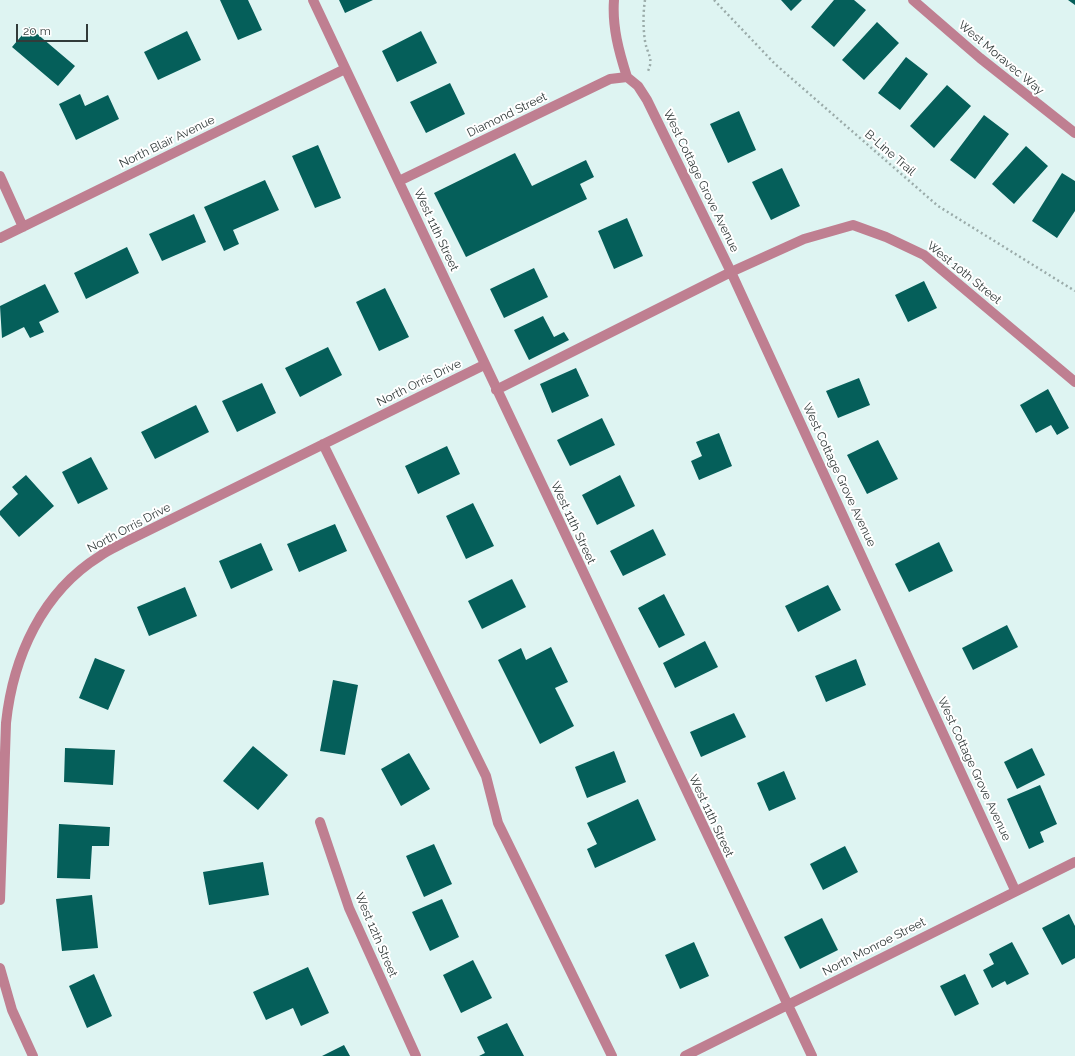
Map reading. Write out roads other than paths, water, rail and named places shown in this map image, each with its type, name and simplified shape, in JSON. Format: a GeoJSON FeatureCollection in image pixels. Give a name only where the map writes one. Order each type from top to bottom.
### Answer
{"type":"FeatureCollection","features":[{"type":"Feature","properties":{"kind":"street","name":"West 11th Street"},"geometry":{"type":"LineString","coordinates":[[313,0],[484,365],[812,1056]]}},
{"type":"Feature","properties":{"kind":"street"},"geometry":{"type":"LineString","coordinates":[[614,0],[613,17],[619,52],[627,77]]}},
{"type":"Feature","properties":{"kind":"street","name":"West Moravec Way"},"geometry":{"type":"LineString","coordinates":[[913,0],[980,58],[1075,133]]}},
{"type":"Feature","properties":{"kind":"street","name":"North Blair Avenue"},"geometry":{"type":"LineString","coordinates":[[0,238],[345,69]]}},
{"type":"Feature","properties":{"kind":"street","name":"West Cottage Grove Avenue"},"geometry":{"type":"LineString","coordinates":[[627,77],[641,91],[731,272],[1015,890]]}},
{"type":"Feature","properties":{"kind":"street","name":"Diamond Street"},"geometry":{"type":"LineString","coordinates":[[399,182],[610,79],[627,77]]}},
{"type":"Feature","properties":{"kind":"street"},"geometry":{"type":"LineString","coordinates":[[0,176],[23,227]]}},
{"type":"Feature","properties":{"kind":"street","name":"West 10th Street"},"geometry":{"type":"LineString","coordinates":[[496,390],[731,272],[804,239],[853,225],[886,237],[924,255],[1075,382]]}},
{"type":"Feature","properties":{"kind":"street","name":"North Orris Drive"},"geometry":{"type":"LineString","coordinates":[[0,900],[6,722],[9,696],[21,654],[32,630],[46,609],[81,570],[99,556],[484,365]]}},
{"type":"Feature","properties":{"kind":"street"},"geometry":{"type":"LineString","coordinates":[[323,444],[486,776],[498,823],[612,1056]]}},
{"type":"Feature","properties":{"kind":"street","name":"West 12th Street"},"geometry":{"type":"LineString","coordinates":[[320,822],[349,908],[416,1056]]}},
{"type":"Feature","properties":{"kind":"street","name":"North Monroe Street"},"geometry":{"type":"LineString","coordinates":[[685,1056],[1015,890],[1075,862]]}},
{"type":"Feature","properties":{"kind":"street"},"geometry":{"type":"LineString","coordinates":[[0,968],[12,1010],[33,1056]]}}]}
